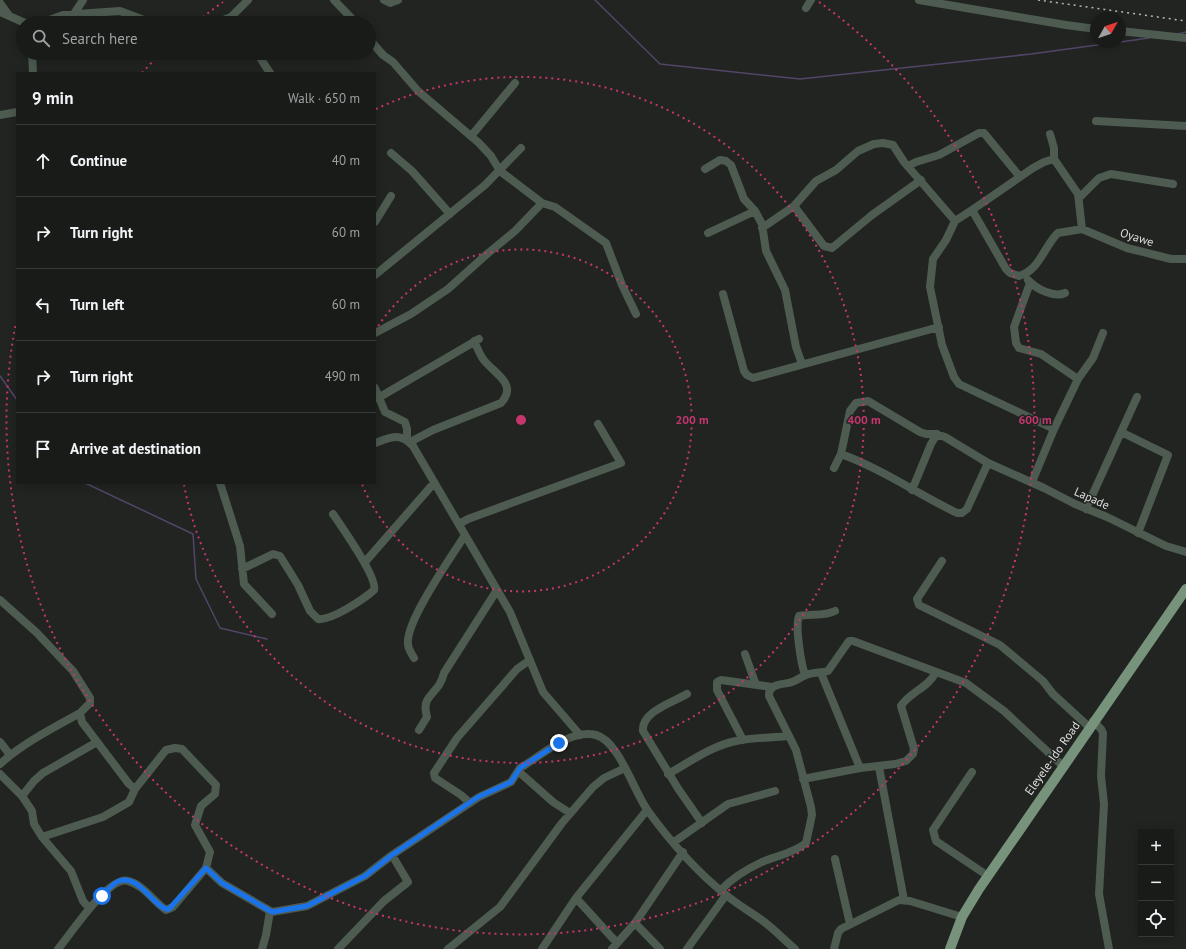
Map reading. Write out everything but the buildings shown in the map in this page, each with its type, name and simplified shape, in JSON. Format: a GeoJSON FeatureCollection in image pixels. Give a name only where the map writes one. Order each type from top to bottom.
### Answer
{"type":"FeatureCollection","features":[{"type":"Feature","properties":{"kind":"main road","name":"Eleyele-Ido Road"},"geometry":{"type":"LineString","coordinates":[[950,949],[962,917],[988,876],[1044,793],[1064,767],[1091,724],[1186,589]]}},
{"type":"Feature","properties":{"kind":"street"},"geometry":{"type":"LineString","coordinates":[[74,14],[83,0]]}},
{"type":"Feature","properties":{"kind":"street"},"geometry":{"type":"LineString","coordinates":[[234,16],[248,0]]}},
{"type":"Feature","properties":{"kind":"street"},"geometry":{"type":"LineString","coordinates":[[334,0],[349,16]]}},
{"type":"Feature","properties":{"kind":"street"},"geometry":{"type":"LineString","coordinates":[[384,0],[390,3],[398,0]]}},
{"type":"Feature","properties":{"kind":"street"},"geometry":{"type":"LineString","coordinates":[[806,8],[811,0]]}},
{"type":"Feature","properties":{"kind":"street"},"geometry":{"type":"LineString","coordinates":[[919,0],[1066,26],[1090,28]]}},
{"type":"Feature","properties":{"kind":"street"},"geometry":{"type":"LineString","coordinates":[[0,3],[4,13],[16,19]]}},
{"type":"Feature","properties":{"kind":"street"},"geometry":{"type":"LineString","coordinates":[[63,16],[120,10],[135,16]]}},
{"type":"Feature","properties":{"kind":"street"},"geometry":{"type":"LineString","coordinates":[[1126,32],[1186,38]]}},
{"type":"Feature","properties":{"kind":"street"},"geometry":{"type":"LineString","coordinates":[[376,46],[384,55],[394,62],[418,91],[472,135],[491,156],[500,172],[542,203],[556,207],[606,243],[622,285],[636,314]]}},
{"type":"Feature","properties":{"kind":"street"},"geometry":{"type":"LineString","coordinates":[[32,60],[33,72]]}},
{"type":"Feature","properties":{"kind":"street"},"geometry":{"type":"LineString","coordinates":[[262,60],[269,72]]}},
{"type":"Feature","properties":{"kind":"street"},"geometry":{"type":"LineString","coordinates":[[472,135],[515,83]]}},
{"type":"Feature","properties":{"kind":"street"},"geometry":{"type":"LineString","coordinates":[[0,115],[16,112]]}},
{"type":"Feature","properties":{"kind":"street"},"geometry":{"type":"LineString","coordinates":[[1096,121],[1186,126]]}},
{"type":"Feature","properties":{"kind":"street"},"geometry":{"type":"LineString","coordinates":[[908,166],[939,155],[979,133],[984,133],[1020,177]]}},
{"type":"Feature","properties":{"kind":"street"},"geometry":{"type":"LineString","coordinates":[[972,210],[1006,269],[1015,275],[1023,275],[1042,257],[1058,233],[1082,229],[1079,198],[1075,189],[1054,160],[1054,148],[1050,134]]}},
{"type":"Feature","properties":{"kind":"street"},"geometry":{"type":"LineString","coordinates":[[762,228],[794,206],[816,181],[836,170],[858,151],[867,146],[883,143],[890,143],[896,149],[908,166],[955,221]]}},
{"type":"Feature","properties":{"kind":"street"},"geometry":{"type":"LineString","coordinates":[[376,274],[500,172],[521,148]]}},
{"type":"Feature","properties":{"kind":"street"},"geometry":{"type":"LineString","coordinates":[[391,152],[412,171],[450,214]]}},
{"type":"Feature","properties":{"kind":"street"},"geometry":{"type":"LineString","coordinates":[[705,169],[720,160],[726,161],[736,175],[744,198],[755,211],[762,228],[766,251],[785,290],[796,347],[802,364]]}},
{"type":"Feature","properties":{"kind":"street"},"geometry":{"type":"LineString","coordinates":[[1054,160],[1044,162],[955,221],[946,240],[932,259],[930,287],[942,345],[954,377],[959,384],[1054,430]]}},
{"type":"Feature","properties":{"kind":"street"},"geometry":{"type":"LineString","coordinates":[[1079,198],[1099,178],[1110,174],[1173,184]]}},
{"type":"Feature","properties":{"kind":"street"},"geometry":{"type":"LineString","coordinates":[[794,206],[824,246],[832,248],[872,215],[921,180]]}},
{"type":"Feature","properties":{"kind":"street"},"geometry":{"type":"LineString","coordinates":[[376,220],[391,196]]}},
{"type":"Feature","properties":{"kind":"street"},"geometry":{"type":"LineString","coordinates":[[376,332],[411,314],[448,289],[486,254],[515,231],[542,203]]}},
{"type":"Feature","properties":{"kind":"street"},"geometry":{"type":"LineString","coordinates":[[708,233],[755,211]]}},
{"type":"Feature","properties":{"kind":"street","name":"Oyawe"},"geometry":{"type":"LineString","coordinates":[[1082,229],[1127,248],[1171,259],[1186,260]]}},
{"type":"Feature","properties":{"kind":"street"},"geometry":{"type":"LineString","coordinates":[[1023,275],[1039,289],[1055,295],[1065,293]]}},
{"type":"Feature","properties":{"kind":"street"},"geometry":{"type":"LineString","coordinates":[[1030,282],[1014,326],[1016,343],[1019,348],[1041,354],[1078,378]]}},
{"type":"Feature","properties":{"kind":"street"},"geometry":{"type":"LineString","coordinates":[[722,294],[747,375],[753,378],[939,327]]}},
{"type":"Feature","properties":{"kind":"street"},"geometry":{"type":"LineString","coordinates":[[1032,482],[1078,378],[1093,358],[1104,333]]}},
{"type":"Feature","properties":{"kind":"street"},"geometry":{"type":"LineString","coordinates":[[376,443],[399,437],[408,441],[501,403],[506,397],[507,386],[497,372],[483,358],[477,340],[451,357],[378,398]]}},
{"type":"Feature","properties":{"kind":"street"},"geometry":{"type":"LineString","coordinates":[[376,391],[385,412],[405,422],[408,441],[497,590],[515,623],[545,696],[580,735]]}},
{"type":"Feature","properties":{"kind":"street"},"geometry":{"type":"LineString","coordinates":[[1086,509],[1121,432],[1128,420],[1137,397]]}},
{"type":"Feature","properties":{"kind":"street","name":"Lapade"},"geometry":{"type":"LineString","coordinates":[[841,454],[850,411],[856,403],[868,401],[920,432],[926,434],[937,434],[988,463],[1032,482],[1138,533],[1186,552]]}},
{"type":"Feature","properties":{"kind":"street"},"geometry":{"type":"LineString","coordinates":[[458,524],[621,463],[598,424]]}},
{"type":"Feature","properties":{"kind":"street"},"geometry":{"type":"LineString","coordinates":[[1121,432],[1168,455],[1138,533]]}},
{"type":"Feature","properties":{"kind":"street"},"geometry":{"type":"LineString","coordinates":[[912,490],[931,444],[937,434]]}},
{"type":"Feature","properties":{"kind":"street"},"geometry":{"type":"LineString","coordinates":[[834,468],[841,454],[862,462],[957,513],[967,509],[988,463]]}},
{"type":"Feature","properties":{"kind":"street"},"geometry":{"type":"LineString","coordinates":[[365,562],[434,483]]}},
{"type":"Feature","properties":{"kind":"street"},"geometry":{"type":"LineString","coordinates":[[220,484],[240,546],[244,584],[272,614]]}},
{"type":"Feature","properties":{"kind":"street"},"geometry":{"type":"LineString","coordinates":[[242,570],[273,554],[280,556],[298,585],[310,611],[318,619],[322,620],[362,601],[374,590],[375,585],[365,562],[333,514]]}},
{"type":"Feature","properties":{"kind":"street"},"geometry":{"type":"LineString","coordinates":[[414,658],[408,645],[413,624],[435,582],[465,536]]}},
{"type":"Feature","properties":{"kind":"street"},"geometry":{"type":"LineString","coordinates":[[942,561],[917,599],[919,605],[1000,645],[1043,681],[1053,694],[1091,724],[1102,729],[1101,776],[1104,804],[1099,894],[1109,949]]}},
{"type":"Feature","properties":{"kind":"street"},"geometry":{"type":"LineString","coordinates":[[419,730],[427,717],[425,708],[427,697],[439,685],[444,673],[497,590]]}},
{"type":"Feature","properties":{"kind":"street"},"geometry":{"type":"LineString","coordinates":[[0,600],[36,632],[77,677],[90,698],[90,703],[80,713],[46,732],[10,755],[0,764]]}},
{"type":"Feature","properties":{"kind":"street"},"geometry":{"type":"LineString","coordinates":[[806,675],[802,665],[796,623],[799,616],[808,614],[827,615],[836,611]]}},
{"type":"Feature","properties":{"kind":"street"},"geometry":{"type":"LineString","coordinates":[[744,740],[716,685],[718,681],[721,680],[772,687],[793,682],[806,675],[830,670],[846,643],[853,640],[966,683],[998,707],[1064,767]]}},
{"type":"Feature","properties":{"kind":"street"},"geometry":{"type":"LineString","coordinates":[[745,654],[756,685]]}},
{"type":"Feature","properties":{"kind":"street"},"geometry":{"type":"LineString","coordinates":[[470,803],[458,792],[435,778],[434,773],[457,738],[517,669],[530,660]]}},
{"type":"Feature","properties":{"kind":"street"},"geometry":{"type":"LineString","coordinates":[[803,779],[860,768],[879,767],[906,761],[913,754],[914,743],[901,710],[901,706],[905,701],[928,684],[936,672]]}},
{"type":"Feature","properties":{"kind":"street"},"geometry":{"type":"LineString","coordinates":[[821,673],[860,768]]}},
{"type":"Feature","properties":{"kind":"street"},"geometry":{"type":"LineString","coordinates":[[691,947],[709,921],[729,881],[762,862],[792,851],[806,843],[812,815],[796,750],[769,696],[769,692],[772,687]]}},
{"type":"Feature","properties":{"kind":"street"},"geometry":{"type":"LineString","coordinates":[[686,694],[646,718],[642,726],[647,740],[702,824]]}},
{"type":"Feature","properties":{"kind":"street"},"geometry":{"type":"LineString","coordinates":[[80,713],[82,722],[129,784],[135,789]]}},
{"type":"Feature","properties":{"kind":"street"},"geometry":{"type":"LineString","coordinates":[[206,868],[222,883],[272,912],[307,906],[365,876],[392,855],[470,803],[511,782],[518,771],[559,743],[580,735],[595,735],[606,741],[625,768],[647,810],[683,852],[723,893],[764,922],[795,949]]}},
{"type":"Feature","properties":{"kind":"street"},"geometry":{"type":"LineString","coordinates":[[668,774],[712,749],[744,740],[789,736]]}},
{"type":"Feature","properties":{"kind":"street"},"geometry":{"type":"LineString","coordinates":[[0,742],[10,755]]}},
{"type":"Feature","properties":{"kind":"street"},"geometry":{"type":"LineString","coordinates":[[22,796],[43,773],[97,742]]}},
{"type":"Feature","properties":{"kind":"street"},"geometry":{"type":"LineString","coordinates":[[42,837],[103,817],[129,802],[135,789],[166,750],[175,748],[182,749],[216,785],[215,794],[201,806],[195,824],[210,852],[206,868],[169,909],[164,909],[138,886],[127,880],[121,880],[88,908],[58,949]]}},
{"type":"Feature","properties":{"kind":"street"},"geometry":{"type":"LineString","coordinates":[[879,767],[904,900]]}},
{"type":"Feature","properties":{"kind":"street"},"geometry":{"type":"LineString","coordinates":[[448,949],[500,907],[570,813],[599,781],[625,768]]}},
{"type":"Feature","properties":{"kind":"street"},"geometry":{"type":"LineString","coordinates":[[518,771],[553,802],[570,813]]}},
{"type":"Feature","properties":{"kind":"street"},"geometry":{"type":"LineString","coordinates":[[972,772],[933,830],[936,841],[988,876]]}},
{"type":"Feature","properties":{"kind":"street"},"geometry":{"type":"LineString","coordinates":[[0,774],[22,796],[32,811],[34,824],[42,837],[71,871],[83,901],[88,908]]}},
{"type":"Feature","properties":{"kind":"street"},"geometry":{"type":"LineString","coordinates":[[674,842],[702,824],[728,804],[775,791]]}},
{"type":"Feature","properties":{"kind":"street"},"geometry":{"type":"LineString","coordinates":[[542,949],[576,898],[647,810]]}},
{"type":"Feature","properties":{"kind":"street"},"geometry":{"type":"LineString","coordinates":[[576,898],[614,946],[634,923],[683,852]]}},
{"type":"Feature","properties":{"kind":"street"},"geometry":{"type":"LineString","coordinates":[[338,949],[384,901],[408,882],[392,855]]}},
{"type":"Feature","properties":{"kind":"street"},"geometry":{"type":"LineString","coordinates":[[835,859],[850,924]]}},
{"type":"Feature","properties":{"kind":"street"},"geometry":{"type":"LineString","coordinates":[[834,949],[839,931],[892,902],[904,900],[962,917]]}},
{"type":"Feature","properties":{"kind":"street"},"geometry":{"type":"LineString","coordinates":[[262,949],[270,911]]}},
{"type":"Feature","properties":{"kind":"street"},"geometry":{"type":"LineString","coordinates":[[634,923],[660,949]]}},
{"type":"Feature","properties":{"kind":"waterway"},"geometry":{"type":"LineString","coordinates":[[595,0],[660,64],[800,79],[1031,54],[1090,46]]}},
{"type":"Feature","properties":{"kind":"waterway"},"geometry":{"type":"LineString","coordinates":[[1178,34],[1186,32]]}},
{"type":"Feature","properties":{"kind":"waterway"},"geometry":{"type":"LineString","coordinates":[[1126,41],[1149,38]]}},
{"type":"Feature","properties":{"kind":"waterway"},"geometry":{"type":"LineString","coordinates":[[0,376],[16,399]]}},
{"type":"Feature","properties":{"kind":"waterway"},"geometry":{"type":"LineString","coordinates":[[87,484],[193,534],[196,579],[220,628],[267,639]]}},
{"type":"Feature","properties":{"kind":"railway"},"geometry":{"type":"LineString","coordinates":[[1038,0],[1186,21]]}},
{"type":"Feature","properties":{"kind":"route"},"geometry":{"type":"LineString","coordinates":[[102,896],[117,882],[127,880],[142,888],[166,910],[172,907],[206,868],[222,883],[272,912],[307,906],[365,876],[392,855],[442,823],[478,797],[511,782],[520,768],[559,743]]}}]}
